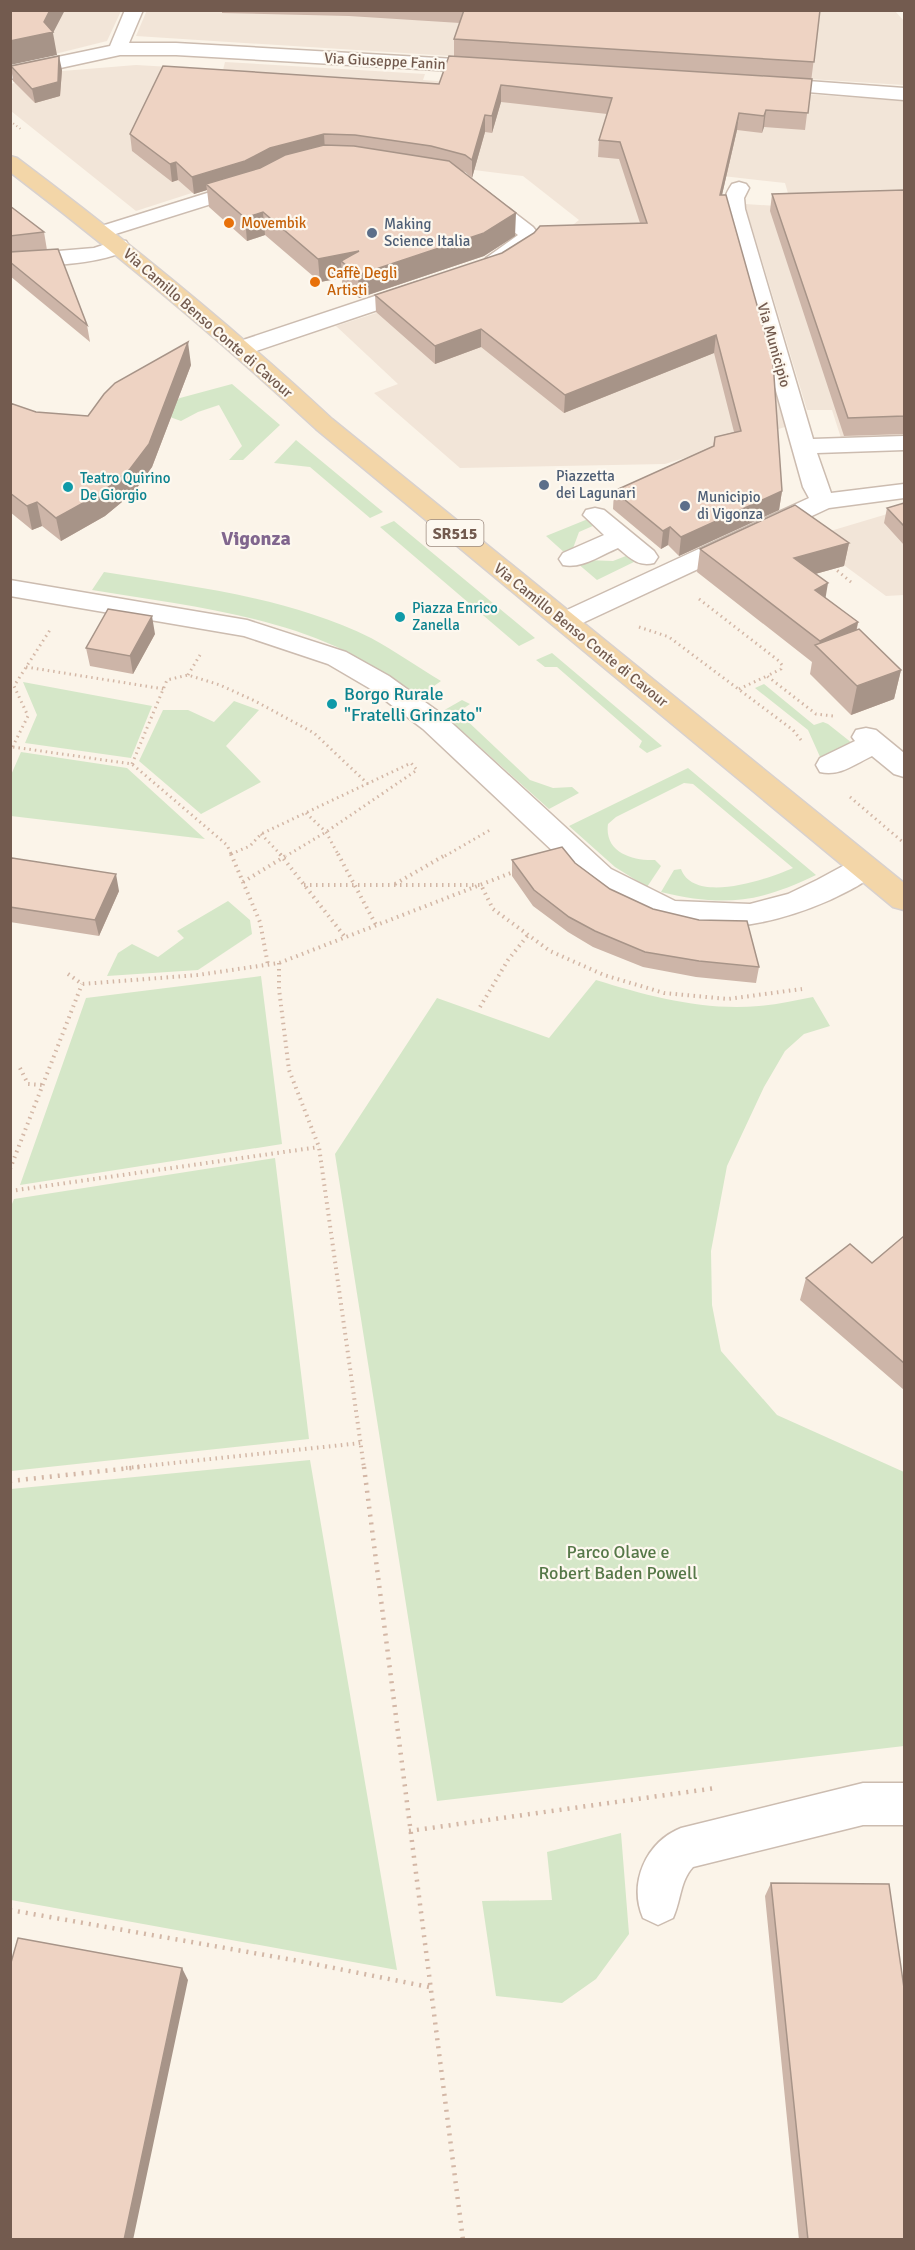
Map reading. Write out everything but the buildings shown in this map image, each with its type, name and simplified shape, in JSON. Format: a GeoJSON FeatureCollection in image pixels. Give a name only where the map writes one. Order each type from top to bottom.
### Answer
{"type":"FeatureCollection","features":[{"type":"Feature","properties":{"kind":"main road","name":"Via Camillo Benso Conte di Cavour"},"geometry":{"type":"LineString","coordinates":[[10,162],[110,239],[242,348],[324,424],[904,899]]}},
{"type":"Feature","properties":{"kind":"street"},"geometry":{"type":"LineString","coordinates":[[120,49],[119,42],[134,10]]}},
{"type":"Feature","properties":{"kind":"street","name":"Via Giuseppe Fanin"},"geometry":{"type":"LineString","coordinates":[[10,73],[120,49],[176,49],[509,68]]}},
{"type":"Feature","properties":{"kind":"street"},"geometry":{"type":"LineString","coordinates":[[743,82],[904,94]]}},
{"type":"Feature","properties":{"kind":"street"},"geometry":{"type":"LineString","coordinates":[[10,262],[96,254],[110,239],[254,184],[270,175]]}},
{"type":"Feature","properties":{"kind":"street"},"geometry":{"type":"LineString","coordinates":[[466,185],[526,231],[530,237],[493,263],[473,270]]}},
{"type":"Feature","properties":{"kind":"street","name":"Via Municipio"},"geometry":{"type":"LineString","coordinates":[[739,188],[734,198],[735,209],[815,487],[824,501]]}},
{"type":"Feature","properties":{"kind":"street"},"geometry":{"type":"LineString","coordinates":[[242,348],[432,284]]}},
{"type":"Feature","properties":{"kind":"street"},"geometry":{"type":"LineString","coordinates":[[803,446],[904,443]]}},
{"type":"Feature","properties":{"kind":"street"},"geometry":{"type":"LineString","coordinates":[[565,621],[824,501],[904,491]]}},
{"type":"Feature","properties":{"kind":"street"},"geometry":{"type":"LineString","coordinates":[[595,516],[645,557]]}},
{"type":"Feature","properties":{"kind":"street"},"geometry":{"type":"LineString","coordinates":[[572,559],[621,537]]}},
{"type":"Feature","properties":{"kind":"street"},"geometry":{"type":"LineString","coordinates":[[21,590],[247,628],[337,658],[379,682],[433,722],[600,876],[625,892],[670,912],[750,915],[773,910],[828,888],[864,867]]}},
{"type":"Feature","properties":{"kind":"street"},"geometry":{"type":"LineString","coordinates":[[830,765],[870,740],[904,767]]}},
{"type":"Feature","properties":{"kind":"street"},"geometry":{"type":"LineString","coordinates":[[658,1903],[664,1866],[681,1849],[863,1804],[904,1804]]}},
{"type":"Feature","properties":{"kind":"path"},"geometry":{"type":"LineString","coordinates":[[10,121],[28,135]]}},
{"type":"Feature","properties":{"kind":"path"},"geometry":{"type":"LineString","coordinates":[[827,562],[851,582]]}},
{"type":"Feature","properties":{"kind":"path"},"geometry":{"type":"LineString","coordinates":[[697,598],[782,665],[781,669],[739,690]]}},
{"type":"Feature","properties":{"kind":"path"},"geometry":{"type":"LineString","coordinates":[[604,603],[632,625],[669,637],[793,730],[805,747]]}},
{"type":"Feature","properties":{"kind":"path"},"geometry":{"type":"LineString","coordinates":[[10,752],[28,716],[14,686],[51,629]]}},
{"type":"Feature","properties":{"kind":"path"},"geometry":{"type":"LineString","coordinates":[[26,668],[164,689]]}},
{"type":"Feature","properties":{"kind":"path"},"geometry":{"type":"LineString","coordinates":[[132,765],[167,680],[188,675],[220,685],[255,701],[314,733],[368,784]]}},
{"type":"Feature","properties":{"kind":"path"},"geometry":{"type":"LineString","coordinates":[[767,676],[816,714],[838,717],[870,740]]}},
{"type":"Feature","properties":{"kind":"path"},"geometry":{"type":"LineString","coordinates":[[13,747],[132,765],[227,845],[260,922],[268,965]]}},
{"type":"Feature","properties":{"kind":"path"},"geometry":{"type":"LineString","coordinates":[[231,854],[249,846],[261,834],[411,763],[417,770],[326,832],[243,882]]}},
{"type":"Feature","properties":{"kind":"path"},"geometry":{"type":"LineString","coordinates":[[845,793],[904,843]]}},
{"type":"Feature","properties":{"kind":"path"},"geometry":{"type":"LineString","coordinates":[[306,813],[326,832],[376,925]]}},
{"type":"Feature","properties":{"kind":"path"},"geometry":{"type":"LineString","coordinates":[[393,885],[492,830]]}},
{"type":"Feature","properties":{"kind":"path"},"geometry":{"type":"LineString","coordinates":[[261,834],[283,857],[345,937]]}},
{"type":"Feature","properties":{"kind":"path"},"geometry":{"type":"LineString","coordinates":[[68,974],[82,984],[198,975],[279,963],[525,867]]}},
{"type":"Feature","properties":{"kind":"path"},"geometry":{"type":"LineString","coordinates":[[304,885],[356,888],[393,885],[481,885]]}},
{"type":"Feature","properties":{"kind":"path"},"geometry":{"type":"LineString","coordinates":[[481,885],[494,909],[528,935],[550,951],[604,975],[664,993],[728,999],[802,989]]}},
{"type":"Feature","properties":{"kind":"path"},"geometry":{"type":"LineString","coordinates":[[480,1007],[508,960],[528,935]]}},
{"type":"Feature","properties":{"kind":"path"},"geometry":{"type":"LineString","coordinates":[[279,963],[279,989],[289,1070],[319,1147],[361,1443],[463,2240]]}},
{"type":"Feature","properties":{"kind":"path"},"geometry":{"type":"LineString","coordinates":[[10,1169],[82,984]]}},
{"type":"Feature","properties":{"kind":"path"},"geometry":{"type":"LineString","coordinates":[[20,1068],[28,1084],[43,1085]]}},
{"type":"Feature","properties":{"kind":"path"},"geometry":{"type":"LineString","coordinates":[[10,1191],[319,1147]]}},
{"type":"Feature","properties":{"kind":"path"},"geometry":{"type":"LineString","coordinates":[[10,1481],[361,1443]]}},
{"type":"Feature","properties":{"kind":"path"},"geometry":{"type":"LineString","coordinates":[[409,1831],[726,1787]]}},
{"type":"Feature","properties":{"kind":"path"},"geometry":{"type":"LineString","coordinates":[[10,1910],[299,1960],[429,1987]]}},
{"type":"Feature","properties":{"kind":"shaded area"},"geometry":{"type":"Polygon","coordinates":[[[147,10],[895,11],[904,21],[904,85],[136,36],[147,10]]]}},
{"type":"Feature","properties":{"kind":"shaded area"},"geometry":{"type":"Polygon","coordinates":[[[11,11],[121,11],[107,41],[11,65],[11,11]]]}},
{"type":"Feature","properties":{"kind":"shaded area"},"geometry":{"type":"Polygon","coordinates":[[[225,62],[425,74],[423,80],[520,87],[524,74],[904,101],[904,436],[841,438],[832,410],[807,410],[745,204],[792,207],[785,183],[714,175],[785,427],[665,464],[460,468],[374,393],[398,384],[336,326],[522,266],[579,220],[523,176],[322,151],[136,211],[11,111],[10,84],[62,71],[136,65],[223,70],[225,62]]]}},
{"type":"Feature","properties":{"kind":"shaded area"},"geometry":{"type":"Polygon","coordinates":[[[904,509],[904,595],[886,596],[807,538],[904,509]]]}},
{"type":"Feature","properties":{"kind":"green space"},"geometry":{"type":"Polygon","coordinates":[[[232,384],[280,425],[243,460],[229,460],[242,446],[219,405],[181,421],[156,412],[180,398],[232,384]]]}},
{"type":"Feature","properties":{"kind":"green space"},"geometry":{"type":"Polygon","coordinates":[[[296,440],[383,512],[370,518],[310,467],[274,463],[296,440]]]}},
{"type":"Feature","properties":{"kind":"green space"},"geometry":{"type":"Polygon","coordinates":[[[588,519],[595,525],[579,532],[572,551],[566,554],[546,536],[588,519]]]}},
{"type":"Feature","properties":{"kind":"green space"},"geometry":{"type":"Polygon","coordinates":[[[394,521],[535,638],[519,646],[380,527],[394,521]]]}},
{"type":"Feature","properties":{"kind":"green space"},"geometry":{"type":"Polygon","coordinates":[[[631,554],[638,560],[597,580],[577,563],[585,560],[613,561],[631,554]]]}},
{"type":"Feature","properties":{"kind":"green space"},"geometry":{"type":"Polygon","coordinates":[[[104,572],[240,595],[307,612],[371,638],[441,681],[420,696],[337,647],[278,625],[185,605],[92,590],[104,572]]]}},
{"type":"Feature","properties":{"kind":"green space"},"geometry":{"type":"Polygon","coordinates":[[[552,653],[662,746],[647,753],[639,747],[642,741],[557,667],[545,667],[536,660],[552,653]]]}},
{"type":"Feature","properties":{"kind":"green space"},"geometry":{"type":"Polygon","coordinates":[[[23,682],[152,706],[131,758],[25,743],[37,715],[23,682]]]}},
{"type":"Feature","properties":{"kind":"green space"},"geometry":{"type":"Polygon","coordinates":[[[764,684],[814,725],[823,722],[828,724],[857,747],[821,759],[808,730],[755,688],[764,684]]]}},
{"type":"Feature","properties":{"kind":"green space"},"geometry":{"type":"Polygon","coordinates":[[[462,700],[470,704],[460,711],[461,715],[530,780],[553,788],[572,787],[579,793],[549,809],[441,712],[462,700]]]}},
{"type":"Feature","properties":{"kind":"green space"},"geometry":{"type":"Polygon","coordinates":[[[234,701],[259,710],[226,746],[261,782],[201,814],[139,761],[163,710],[188,710],[214,722],[234,701]]]}},
{"type":"Feature","properties":{"kind":"green space"},"geometry":{"type":"Polygon","coordinates":[[[21,752],[127,768],[205,839],[11,816],[11,775],[21,752]]]}},
{"type":"Feature","properties":{"kind":"green space"},"geometry":{"type":"Polygon","coordinates":[[[688,768],[816,875],[776,892],[740,900],[703,900],[661,892],[674,870],[681,869],[689,880],[700,886],[716,887],[750,883],[793,868],[693,784],[684,783],[616,817],[608,824],[610,842],[621,853],[637,859],[655,860],[661,866],[647,887],[615,867],[569,826],[688,768]]]}},
{"type":"Feature","properties":{"kind":"green space"},"geometry":{"type":"Polygon","coordinates":[[[228,901],[250,920],[252,934],[198,970],[107,976],[118,953],[132,944],[158,957],[184,938],[177,931],[228,901]]]}},
{"type":"Feature","properties":{"kind":"green space"},"geometry":{"type":"Polygon","coordinates":[[[261,976],[282,1144],[20,1185],[86,998],[261,976]]]}},
{"type":"Feature","properties":{"kind":"green space","name":"Parco Olave e Robert Baden Powell"},"geometry":{"type":"Polygon","coordinates":[[[596,980],[656,997],[717,1006],[779,1004],[813,997],[830,1026],[804,1034],[785,1051],[764,1087],[727,1166],[711,1251],[712,1305],[721,1351],[777,1415],[904,1472],[904,1746],[437,1801],[335,1154],[437,998],[549,1038],[596,980]]]}},
{"type":"Feature","properties":{"kind":"green space"},"geometry":{"type":"Polygon","coordinates":[[[275,1158],[309,1439],[11,1471],[10,1209],[14,1199],[275,1158]]]}},
{"type":"Feature","properties":{"kind":"green space"},"geometry":{"type":"Polygon","coordinates":[[[310,1460],[397,1970],[11,1900],[11,1489],[310,1460]]]}},
{"type":"Feature","properties":{"kind":"green space"},"geometry":{"type":"Polygon","coordinates":[[[621,1833],[629,1934],[596,1979],[562,2003],[496,1996],[482,1901],[552,1900],[547,1852],[621,1833]]]}},
{"type":"Feature","properties":{"kind":"place","name":"Movembik"},"geometry":{"type":"Point","coordinates":[229,223]}},
{"type":"Feature","properties":{"kind":"place","name":"Making Science Italia"},"geometry":{"type":"Point","coordinates":[372,233]}},
{"type":"Feature","properties":{"kind":"place","name":"Caffè Degli Artisti"},"geometry":{"type":"Point","coordinates":[315,282]}},
{"type":"Feature","properties":{"kind":"place","name":"Piazzetta dei Lagunari"},"geometry":{"type":"Point","coordinates":[544,485]}},
{"type":"Feature","properties":{"kind":"place","name":"Teatro Quirino De Giorgio"},"geometry":{"type":"Point","coordinates":[68,487]}},
{"type":"Feature","properties":{"kind":"place","name":"Municipio di Vigonza"},"geometry":{"type":"Point","coordinates":[685,506]}},
{"type":"Feature","properties":{"kind":"place","name":"Piazza Enrico Zanella"},"geometry":{"type":"Point","coordinates":[400,617]}},
{"type":"Feature","properties":{"kind":"place","name":"Borgo Rurale \"Fratelli Grinzato\""},"geometry":{"type":"Point","coordinates":[332,704]}},
{"type":"Feature","properties":{"kind":"district","name":"Vigonza"},"geometry":{"type":"Point","coordinates":[256,538]}}]}
